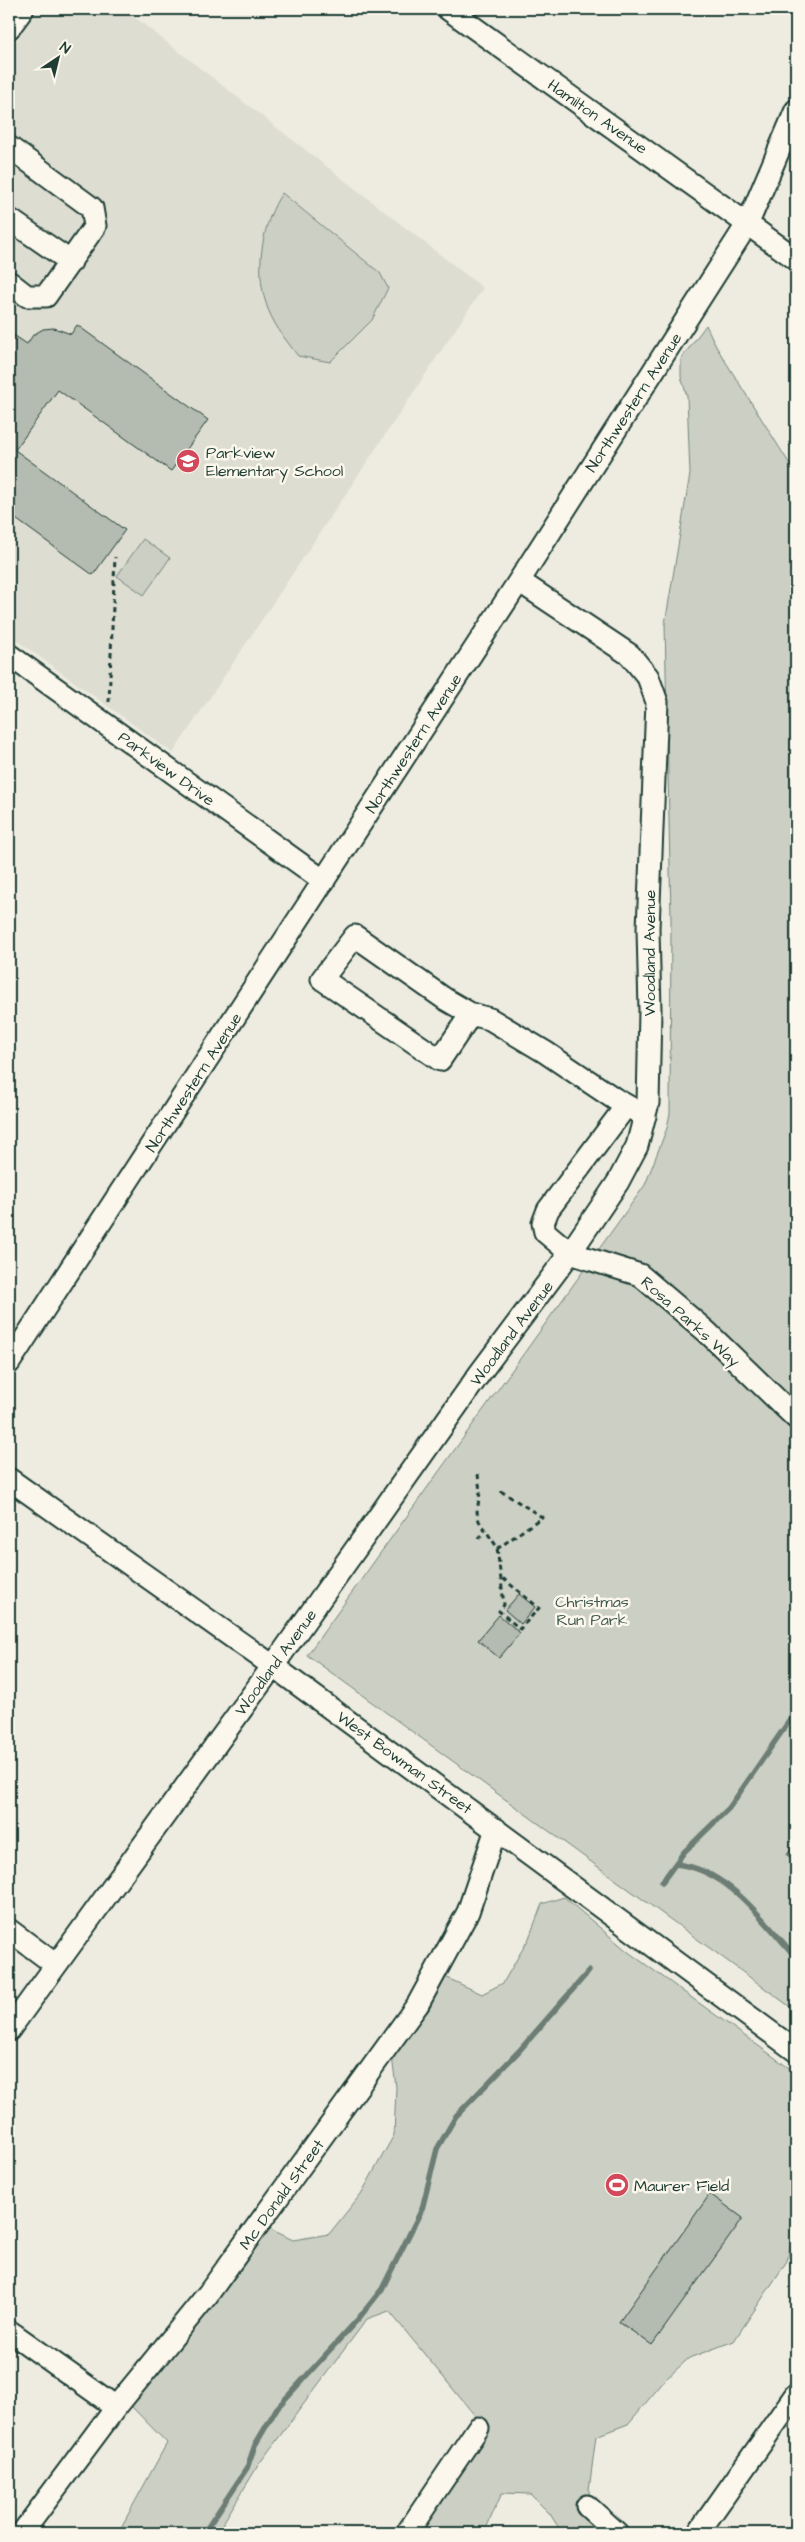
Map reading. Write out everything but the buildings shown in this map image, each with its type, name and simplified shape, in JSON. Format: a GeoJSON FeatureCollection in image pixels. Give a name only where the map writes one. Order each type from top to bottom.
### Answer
{"type":"FeatureCollection","features":[{"type":"Feature","properties":{"kind":"street"},"geometry":{"type":"LineString","coordinates":[[9,28],[23,9]]}},
{"type":"Feature","properties":{"kind":"street","name":"Hamilton Avenue"},"geometry":{"type":"LineString","coordinates":[[448,9],[796,259]]}},
{"type":"Feature","properties":{"kind":"street","name":"Northwestern Avenue"},"geometry":{"type":"LineString","coordinates":[[9,1363],[519,581],[748,223],[796,110]]}},
{"type":"Feature","properties":{"kind":"street"},"geometry":{"type":"LineString","coordinates":[[9,147],[92,208],[95,226],[46,296],[27,296],[9,282]]}},
{"type":"Feature","properties":{"kind":"street"},"geometry":{"type":"LineString","coordinates":[[9,219],[71,262]]}},
{"type":"Feature","properties":{"kind":"street","name":"Woodland Avenue"},"geometry":{"type":"LineString","coordinates":[[9,2030],[273,1666],[480,1373],[570,1253],[618,1182],[637,1146],[648,1103],[650,1011],[648,929],[657,702],[648,677],[630,656],[519,581]]}},
{"type":"Feature","properties":{"kind":"street","name":"Parkview Drive"},"geometry":{"type":"LineString","coordinates":[[9,655],[324,881]]}},
{"type":"Feature","properties":{"kind":"street"},"geometry":{"type":"LineString","coordinates":[[470,1014],[440,1060],[322,980],[355,936],[470,1014],[490,1019],[545,1052],[626,1106],[645,1116]]}},
{"type":"Feature","properties":{"kind":"street"},"geometry":{"type":"LineString","coordinates":[[570,1253],[545,1232],[543,1222],[548,1210],[626,1106]]}},
{"type":"Feature","properties":{"kind":"street","name":"Rosa Parks Way"},"geometry":{"type":"LineString","coordinates":[[570,1253],[640,1274],[707,1332],[796,1418]]}},
{"type":"Feature","properties":{"kind":"street","name":"West Bowman Street"},"geometry":{"type":"LineString","coordinates":[[9,1479],[273,1666],[796,2051]]}},
{"type":"Feature","properties":{"kind":"street","name":"Mc Donald Street"},"geometry":{"type":"LineString","coordinates":[[22,2533],[116,2407],[208,2294],[418,2004],[468,1912],[496,1829]]}},
{"type":"Feature","properties":{"kind":"street"},"geometry":{"type":"LineString","coordinates":[[9,1930],[56,1965]]}},
{"type":"Feature","properties":{"kind":"street"},"geometry":{"type":"LineString","coordinates":[[9,2331],[116,2407]]}},
{"type":"Feature","properties":{"kind":"street"},"geometry":{"type":"LineString","coordinates":[[698,2533],[796,2394]]}},
{"type":"Feature","properties":{"kind":"street"},"geometry":{"type":"LineString","coordinates":[[407,2533],[478,2428]]}},
{"type":"Feature","properties":{"kind":"street"},"geometry":{"type":"LineString","coordinates":[[586,2506],[617,2533]]}},
{"type":"Feature","properties":{"kind":"path"},"geometry":{"type":"LineString","coordinates":[[109,702],[116,557]]}},
{"type":"Feature","properties":{"kind":"path"},"geometry":{"type":"LineString","coordinates":[[478,1474],[480,1492],[477,1512],[485,1530],[495,1542],[497,1549],[500,1576],[504,1605],[499,1611],[520,1629],[539,1608],[500,1576]]}},
{"type":"Feature","properties":{"kind":"path"},"geometry":{"type":"LineString","coordinates":[[497,1549],[542,1517],[499,1490]]}},
{"type":"Feature","properties":{"kind":"path"},"geometry":{"type":"LineString","coordinates":[[479,1539],[485,1530]]}},
{"type":"Feature","properties":{"kind":"shaded area","name":"Parkview Elementary School"},"geometry":{"type":"Polygon","coordinates":[[[39,9],[124,9],[483,288],[173,753],[9,635],[9,51],[39,9]]]}},
{"type":"Feature","properties":{"kind":"green space"},"geometry":{"type":"Polygon","coordinates":[[[282,193],[380,273],[388,288],[372,320],[330,362],[298,356],[283,337],[265,300],[261,273],[263,245],[270,217],[282,193]]]}},
{"type":"Feature","properties":{"kind":"green space","name":"Christmas Run Park"},"geometry":{"type":"Polygon","coordinates":[[[706,325],[717,348],[796,474],[796,2011],[307,1655],[645,1185],[667,1128],[670,1113],[671,919],[665,624],[690,474],[687,396],[681,377],[681,359],[706,325]]]}},
{"type":"Feature","properties":{"kind":"green space"},"geometry":{"type":"Polygon","coordinates":[[[143,539],[170,558],[144,595],[117,576],[143,539]]]}},
{"type":"Feature","properties":{"kind":"green space"},"geometry":{"type":"Polygon","coordinates":[[[564,1897],[627,1951],[796,2073],[796,2221],[787,2261],[734,2341],[689,2358],[666,2379],[628,2424],[596,2436],[589,2490],[592,2533],[562,2533],[550,2514],[530,2494],[502,2493],[484,2533],[410,2533],[485,2428],[389,2311],[367,2319],[259,2464],[217,2533],[118,2533],[167,2443],[131,2406],[266,2227],[293,2240],[329,2234],[361,2194],[394,2135],[396,2087],[392,2057],[429,2010],[445,1977],[482,1994],[503,1983],[529,1938],[542,1904],[564,1897]]]}},
{"type":"Feature","properties":{"kind":"waterway"},"geometry":{"type":"LineString","coordinates":[[662,1882],[684,1852],[729,1808],[796,1711]]}},
{"type":"Feature","properties":{"kind":"waterway"},"geometry":{"type":"LineString","coordinates":[[675,1864],[711,1875],[727,1885],[755,1911],[793,1954]]}},
{"type":"Feature","properties":{"kind":"waterway"},"geometry":{"type":"LineString","coordinates":[[204,2533],[247,2468],[255,2445],[277,2408],[359,2318],[382,2289],[422,2209],[437,2149],[456,2116],[519,2051],[589,1971]]}},
{"type":"Feature","properties":{"kind":"place","name":"Parkview Elementary School"},"geometry":{"type":"Point","coordinates":[188,461]}},
{"type":"Feature","properties":{"kind":"place","name":"Maurer Field"},"geometry":{"type":"Point","coordinates":[617,2185]}}]}
